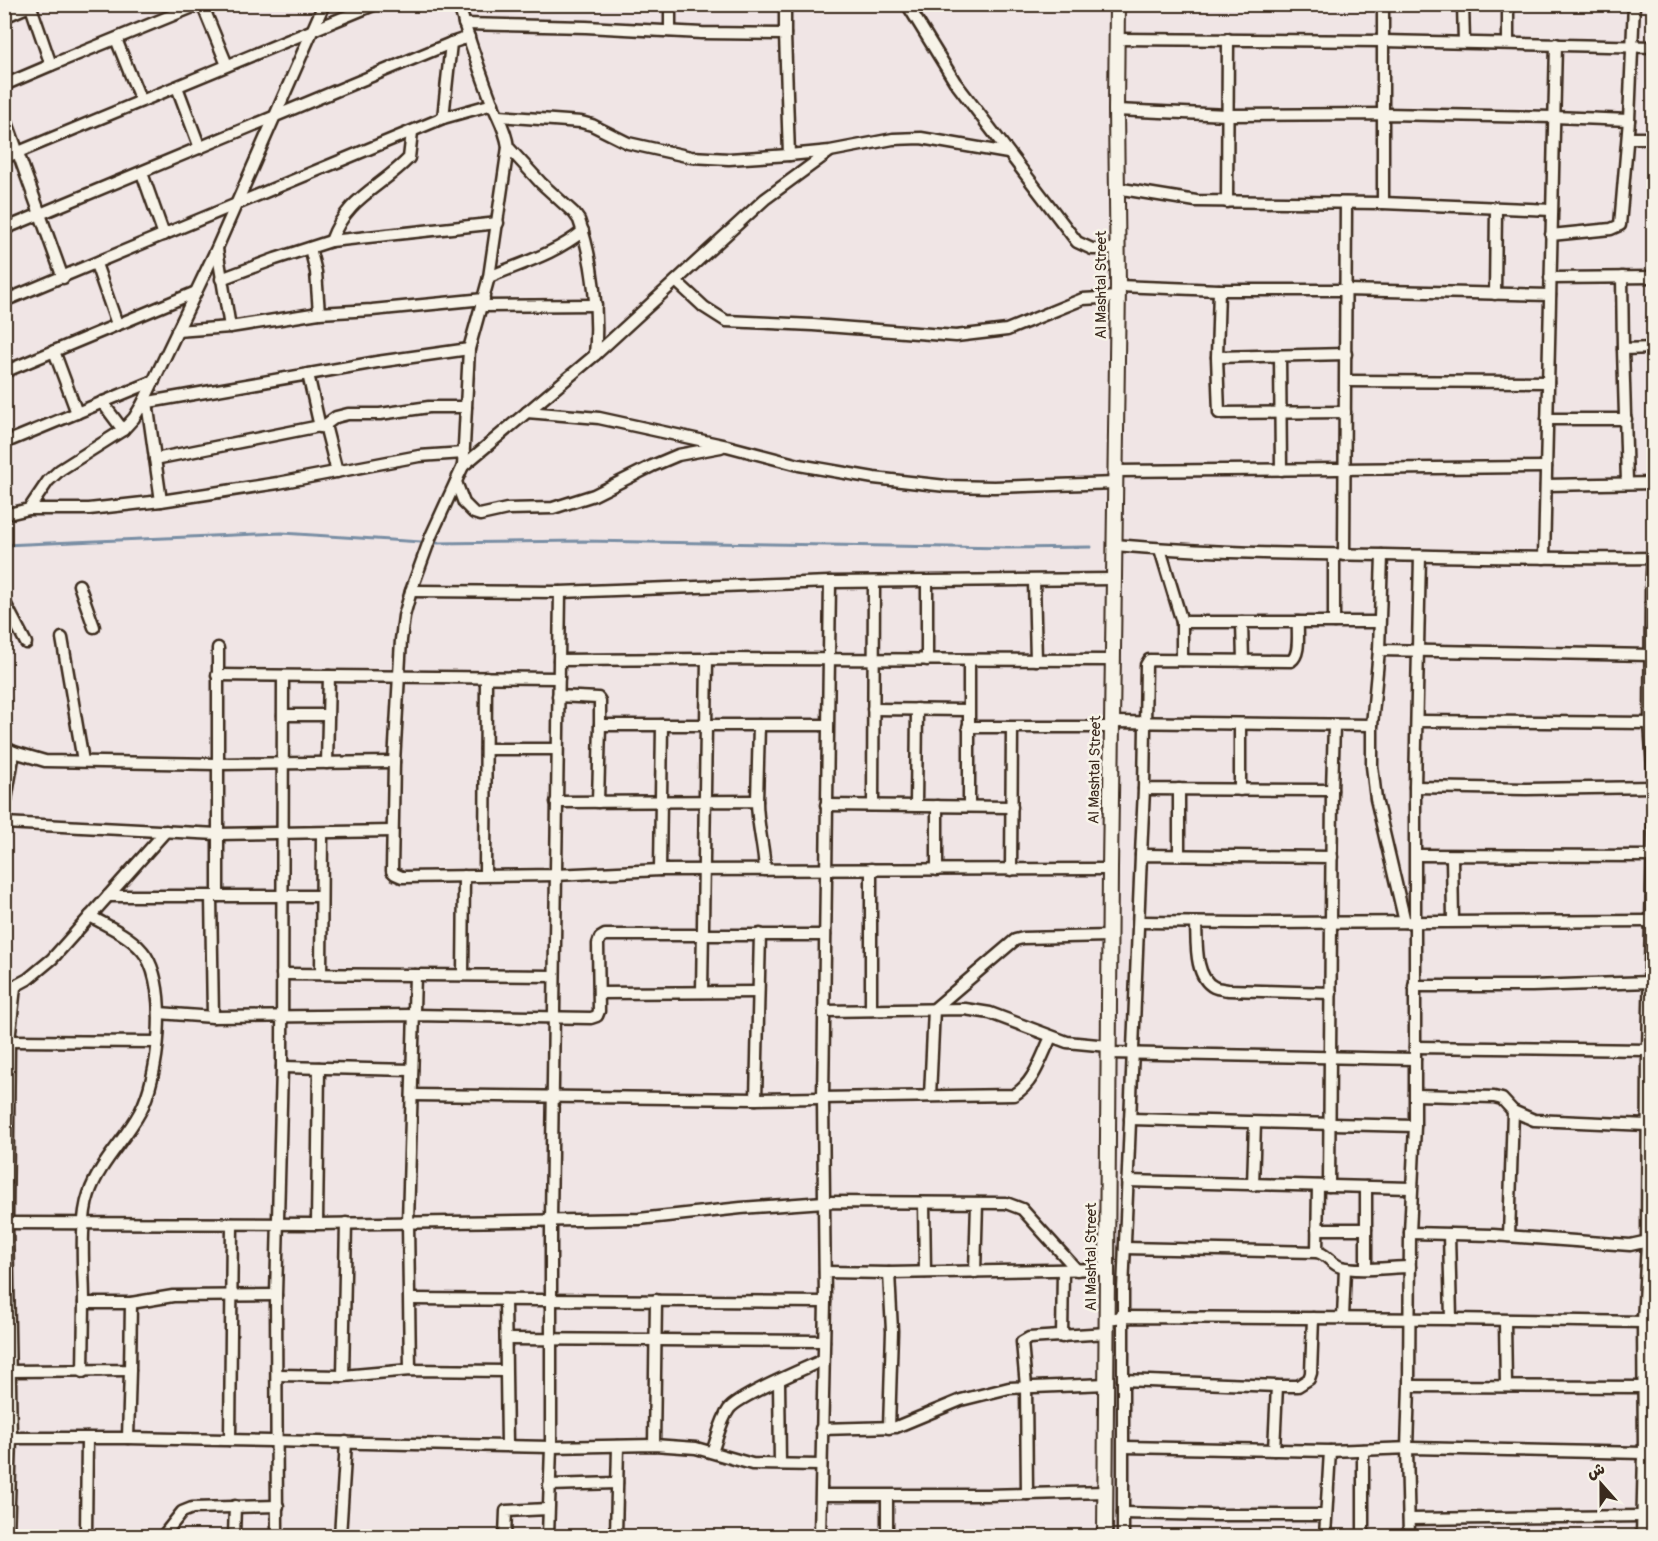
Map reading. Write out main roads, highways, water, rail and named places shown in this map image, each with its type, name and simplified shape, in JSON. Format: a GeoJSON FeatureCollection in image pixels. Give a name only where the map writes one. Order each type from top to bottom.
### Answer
{"type":"FeatureCollection","features":[{"type":"Feature","properties":{"kind":"waterway"},"geometry":{"type":"LineString","coordinates":[[4,545],[282,533],[421,542]]}},
{"type":"Feature","properties":{"kind":"waterway"},"geometry":{"type":"LineString","coordinates":[[436,543],[583,541],[1008,548],[1091,547]]}}]}
